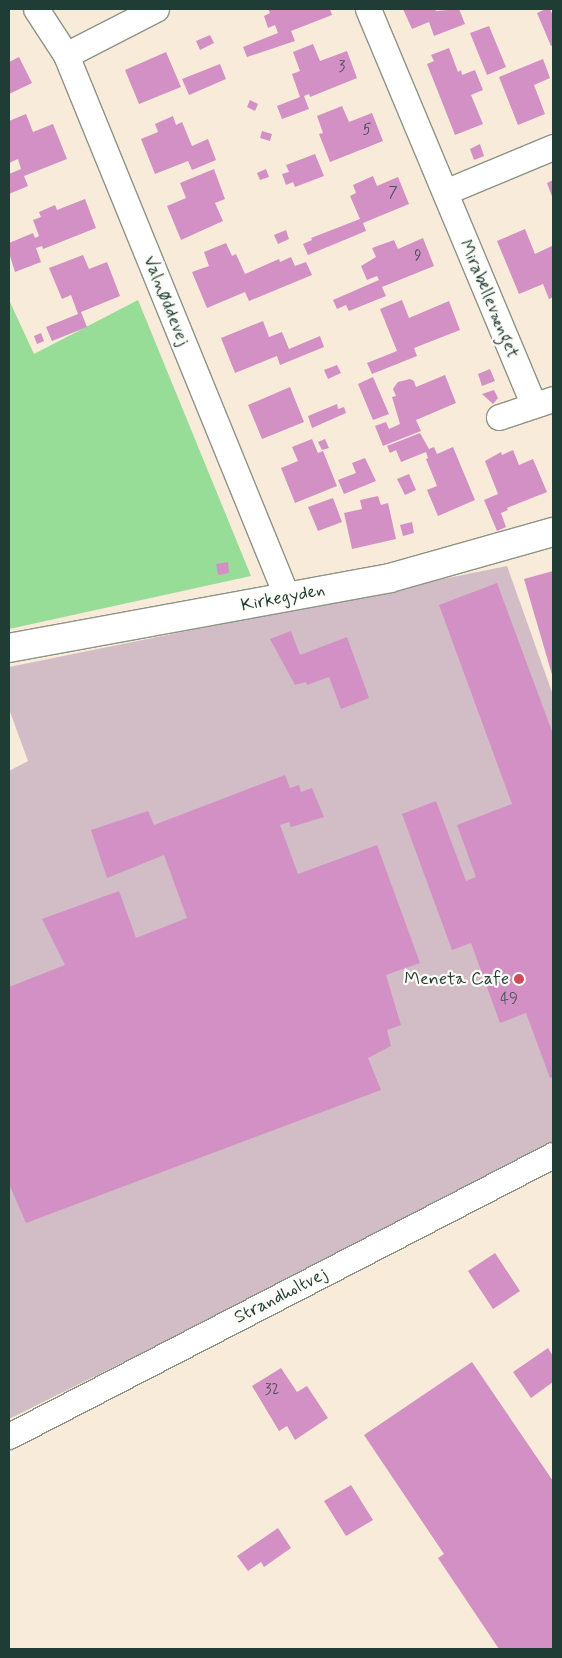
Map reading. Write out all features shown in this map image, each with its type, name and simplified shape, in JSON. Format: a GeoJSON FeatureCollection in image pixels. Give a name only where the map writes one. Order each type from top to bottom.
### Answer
{"type":"FeatureCollection","features":[{"type":"Feature","properties":{"kind":"street","name":"Valnøddevej"},"geometry":{"type":"LineString","coordinates":[[36,9],[66,55],[287,597]]}},
{"type":"Feature","properties":{"kind":"street"},"geometry":{"type":"LineString","coordinates":[[66,55],[156,9]]}},
{"type":"Feature","properties":{"kind":"street","name":"Mirabellevænget"},"geometry":{"type":"LineString","coordinates":[[368,9],[445,192],[543,402],[499,417]]}},
{"type":"Feature","properties":{"kind":"street"},"geometry":{"type":"LineString","coordinates":[[445,192],[553,147]]}},
{"type":"Feature","properties":{"kind":"street","name":"Kirkegyden"},"geometry":{"type":"LineString","coordinates":[[9,648],[390,578],[553,532]]}},
{"type":"Feature","properties":{"kind":"street","name":"Strandholtvej"},"geometry":{"type":"LineString","coordinates":[[9,1436],[553,1155]]}},
{"type":"Feature","properties":{"kind":"shaded area"},"geometry":{"type":"Polygon","coordinates":[[[507,566],[553,695],[553,1148],[9,1419],[9,771],[28,761],[9,709],[9,667],[507,566]]]}},
{"type":"Feature","properties":{"kind":"green space"},"geometry":{"type":"Polygon","coordinates":[[[9,300],[34,354],[138,300],[251,576],[9,629],[9,300]]]}},
{"type":"Feature","properties":{"kind":"building"},"geometry":{"type":"Polygon","coordinates":[[[268,9],[330,9],[332,15],[291,31],[295,41],[247,57],[243,47],[278,33],[275,25],[268,28],[264,16],[270,13],[268,9]]]}},
{"type":"Feature","properties":{"kind":"building"},"geometry":{"type":"Polygon","coordinates":[[[403,9],[435,9],[436,11],[459,9],[465,24],[434,36],[429,22],[412,29],[403,9]]]}},
{"type":"Feature","properties":{"kind":"building"},"geometry":{"type":"Polygon","coordinates":[[[550,9],[553,16],[553,45],[551,46],[537,13],[550,9]]]}},
{"type":"Feature","properties":{"kind":"building"},"geometry":{"type":"Polygon","coordinates":[[[489,26],[506,67],[487,75],[470,33],[489,26]]]}},
{"type":"Feature","properties":{"kind":"building"},"geometry":{"type":"Polygon","coordinates":[[[210,35],[214,43],[200,50],[196,41],[210,35]]]}},
{"type":"Feature","properties":{"kind":"building"},"geometry":{"type":"Polygon","coordinates":[[[313,44],[320,61],[347,51],[357,78],[310,97],[309,94],[304,96],[309,109],[282,119],[277,106],[300,97],[292,74],[300,71],[293,52],[313,44]]]}},
{"type":"Feature","properties":{"kind":"building"},"geometry":{"type":"Polygon","coordinates":[[[449,48],[458,72],[461,70],[462,75],[475,70],[483,90],[471,95],[483,124],[455,135],[427,64],[434,61],[431,55],[449,48]]]}},
{"type":"Feature","properties":{"kind":"building"},"geometry":{"type":"Polygon","coordinates":[[[166,52],[181,87],[139,104],[125,70],[166,52]]]}},
{"type":"Feature","properties":{"kind":"building"},"geometry":{"type":"Polygon","coordinates":[[[19,57],[32,83],[9,94],[9,62],[19,57]]]}},
{"type":"Feature","properties":{"kind":"building"},"geometry":{"type":"Polygon","coordinates":[[[543,59],[550,78],[534,85],[545,114],[518,125],[499,77],[543,59]]]}},
{"type":"Feature","properties":{"kind":"building"},"geometry":{"type":"Polygon","coordinates":[[[220,64],[226,79],[189,95],[182,79],[220,64]]]}},
{"type":"Feature","properties":{"kind":"building"},"geometry":{"type":"Polygon","coordinates":[[[250,100],[258,104],[255,111],[247,107],[250,100]]]}},
{"type":"Feature","properties":{"kind":"building"},"geometry":{"type":"Polygon","coordinates":[[[342,106],[349,122],[372,113],[383,141],[330,162],[319,134],[323,133],[317,116],[342,106]]]}},
{"type":"Feature","properties":{"kind":"building"},"geometry":{"type":"Polygon","coordinates":[[[26,114],[33,132],[53,124],[67,159],[24,176],[28,186],[9,194],[9,174],[21,169],[18,159],[9,163],[9,121],[26,114]]]}},
{"type":"Feature","properties":{"kind":"building"},"geometry":{"type":"Polygon","coordinates":[[[173,116],[176,125],[182,122],[192,146],[208,139],[216,160],[192,170],[188,161],[155,174],[141,139],[158,132],[155,124],[173,116]]]}},
{"type":"Feature","properties":{"kind":"building"},"geometry":{"type":"Polygon","coordinates":[[[262,131],[272,134],[270,141],[260,138],[262,131]]]}},
{"type":"Feature","properties":{"kind":"building"},"geometry":{"type":"Polygon","coordinates":[[[480,144],[484,156],[474,160],[470,149],[480,144]]]}},
{"type":"Feature","properties":{"kind":"building"},"geometry":{"type":"Polygon","coordinates":[[[315,154],[324,176],[295,187],[293,182],[286,185],[282,174],[289,172],[286,165],[315,154]]]}},
{"type":"Feature","properties":{"kind":"building"},"geometry":{"type":"Polygon","coordinates":[[[214,169],[225,199],[215,203],[223,221],[181,240],[167,206],[186,198],[180,183],[214,169]]]}},
{"type":"Feature","properties":{"kind":"building"},"geometry":{"type":"Polygon","coordinates":[[[266,169],[269,177],[260,180],[257,173],[266,169]]]}},
{"type":"Feature","properties":{"kind":"building"},"geometry":{"type":"Polygon","coordinates":[[[373,176],[377,186],[398,177],[409,204],[363,223],[366,231],[308,255],[303,244],[312,240],[311,238],[360,219],[350,196],[356,193],[353,185],[373,176]]]}},
{"type":"Feature","properties":{"kind":"building"},"geometry":{"type":"Polygon","coordinates":[[[553,180],[553,199],[547,183],[553,180]]]}},
{"type":"Feature","properties":{"kind":"building"},"geometry":{"type":"Polygon","coordinates":[[[85,199],[96,228],[43,249],[42,246],[36,248],[41,262],[15,272],[9,253],[9,243],[33,233],[35,238],[39,236],[33,220],[41,217],[39,212],[55,205],[57,210],[85,199]]]}},
{"type":"Feature","properties":{"kind":"building"},"geometry":{"type":"Polygon","coordinates":[[[525,229],[535,254],[552,246],[553,248],[553,297],[549,299],[543,284],[519,294],[497,241],[525,229]]]}},
{"type":"Feature","properties":{"kind":"building"},"geometry":{"type":"Polygon","coordinates":[[[286,230],[289,239],[278,244],[274,235],[286,230]]]}},
{"type":"Feature","properties":{"kind":"building"},"geometry":{"type":"Polygon","coordinates":[[[423,238],[434,266],[382,287],[386,296],[349,311],[346,305],[337,309],[333,300],[379,280],[377,276],[367,280],[361,266],[376,257],[372,248],[394,240],[398,249],[423,238]]]}},
{"type":"Feature","properties":{"kind":"building"},"geometry":{"type":"Polygon","coordinates":[[[226,243],[232,256],[236,254],[245,274],[279,259],[280,262],[291,257],[295,266],[306,262],[312,275],[249,301],[245,292],[207,308],[192,272],[209,266],[204,252],[226,243]]]}},
{"type":"Feature","properties":{"kind":"building"},"geometry":{"type":"Polygon","coordinates":[[[83,255],[89,269],[107,262],[120,296],[81,312],[87,327],[52,341],[46,327],[78,314],[71,295],[62,299],[49,268],[83,255]]]}},
{"type":"Feature","properties":{"kind":"building"},"geometry":{"type":"Polygon","coordinates":[[[402,300],[409,318],[449,301],[460,330],[414,348],[417,356],[372,374],[367,363],[397,351],[380,309],[402,300]]]}},
{"type":"Feature","properties":{"kind":"building"},"geometry":{"type":"Polygon","coordinates":[[[263,321],[269,337],[282,332],[289,349],[320,336],[324,347],[280,365],[277,356],[235,373],[221,338],[263,321]]]}},
{"type":"Feature","properties":{"kind":"building"},"geometry":{"type":"Polygon","coordinates":[[[41,333],[44,341],[37,344],[34,336],[41,333]]]}},
{"type":"Feature","properties":{"kind":"building"},"geometry":{"type":"Polygon","coordinates":[[[337,365],[341,373],[328,379],[324,370],[337,365]]]}},
{"type":"Feature","properties":{"kind":"building"},"geometry":{"type":"Polygon","coordinates":[[[490,369],[495,381],[482,386],[478,374],[490,369]]]}},
{"type":"Feature","properties":{"kind":"building"},"geometry":{"type":"Polygon","coordinates":[[[445,375],[456,403],[416,420],[421,431],[383,446],[375,426],[386,422],[389,429],[400,424],[392,397],[396,396],[393,389],[398,382],[410,379],[414,381],[416,387],[445,375]]]}},
{"type":"Feature","properties":{"kind":"building"},"geometry":{"type":"Polygon","coordinates":[[[373,377],[389,414],[373,420],[358,384],[373,377]]]}},
{"type":"Feature","properties":{"kind":"building"},"geometry":{"type":"Polygon","coordinates":[[[290,387],[304,422],[262,439],[248,405],[290,387]]]}},
{"type":"Feature","properties":{"kind":"building"},"geometry":{"type":"Polygon","coordinates":[[[494,390],[498,398],[493,404],[482,394],[494,390]]]}},
{"type":"Feature","properties":{"kind":"building"},"geometry":{"type":"Polygon","coordinates":[[[337,404],[338,409],[344,407],[346,413],[312,428],[308,416],[337,404]]]}},
{"type":"Feature","properties":{"kind":"building"},"geometry":{"type":"Polygon","coordinates":[[[420,433],[429,449],[434,447],[437,454],[453,447],[475,500],[438,516],[427,490],[437,486],[426,459],[428,458],[426,452],[401,462],[396,450],[390,453],[387,446],[420,433]]]}},
{"type":"Feature","properties":{"kind":"building"},"geometry":{"type":"Polygon","coordinates":[[[312,439],[318,453],[323,451],[337,486],[295,503],[281,468],[298,461],[292,447],[312,439]]]}},
{"type":"Feature","properties":{"kind":"building"},"geometry":{"type":"Polygon","coordinates":[[[325,439],[329,448],[322,450],[318,442],[325,439]]]}},
{"type":"Feature","properties":{"kind":"building"},"geometry":{"type":"Polygon","coordinates":[[[513,450],[519,465],[533,459],[547,492],[507,508],[508,510],[501,513],[506,527],[497,531],[484,500],[498,494],[485,461],[501,452],[502,455],[513,450]]]}},
{"type":"Feature","properties":{"kind":"building"},"geometry":{"type":"Polygon","coordinates":[[[365,458],[376,481],[344,494],[338,480],[356,473],[352,463],[365,458]]]}},
{"type":"Feature","properties":{"kind":"building"},"geometry":{"type":"Polygon","coordinates":[[[409,474],[416,490],[405,495],[397,479],[409,474]]]}},
{"type":"Feature","properties":{"kind":"building"},"geometry":{"type":"Polygon","coordinates":[[[378,496],[381,505],[388,503],[396,539],[352,549],[344,513],[362,509],[360,500],[378,496]]]}},
{"type":"Feature","properties":{"kind":"building"},"geometry":{"type":"Polygon","coordinates":[[[333,498],[342,522],[318,531],[308,507],[333,498]]]}},
{"type":"Feature","properties":{"kind":"building"},"geometry":{"type":"Polygon","coordinates":[[[412,522],[414,533],[403,536],[400,525],[412,522]]]}},
{"type":"Feature","properties":{"kind":"building"},"geometry":{"type":"Polygon","coordinates":[[[228,562],[229,573],[218,575],[216,564],[228,562]]]}},
{"type":"Feature","properties":{"kind":"building"},"geometry":{"type":"Polygon","coordinates":[[[553,571],[553,678],[524,579],[553,571]]]}},
{"type":"Feature","properties":{"kind":"building"},"geometry":{"type":"Polygon","coordinates":[[[497,583],[553,734],[553,1077],[550,1078],[526,1013],[500,1023],[471,943],[452,950],[402,814],[436,801],[466,881],[476,877],[457,825],[512,804],[439,605],[497,583]]]}},
{"type":"Feature","properties":{"kind":"building"},"geometry":{"type":"Polygon","coordinates":[[[291,631],[300,655],[347,637],[369,698],[341,709],[329,677],[307,685],[306,682],[295,685],[270,639],[291,631]]]}},
{"type":"Feature","properties":{"kind":"building"},"geometry":{"type":"Polygon","coordinates":[[[285,775],[290,788],[299,785],[301,792],[312,788],[324,817],[291,827],[289,822],[280,825],[298,874],[377,845],[420,963],[386,975],[401,1025],[387,1030],[391,1046],[368,1058],[381,1090],[26,1223],[9,1184],[9,987],[65,965],[42,919],[119,891],[136,938],[187,918],[164,855],[107,878],[91,830],[148,811],[154,825],[285,775]]]}},
{"type":"Feature","properties":{"kind":"building"},"geometry":{"type":"Polygon","coordinates":[[[495,1253],[520,1291],[493,1309],[468,1271],[495,1253]]]}},
{"type":"Feature","properties":{"kind":"building"},"geometry":{"type":"Polygon","coordinates":[[[548,1348],[553,1356],[553,1382],[531,1398],[513,1372],[548,1348]]]}},
{"type":"Feature","properties":{"kind":"building"},"geometry":{"type":"Polygon","coordinates":[[[472,1362],[553,1481],[553,1649],[499,1649],[438,1558],[444,1554],[364,1435],[472,1362]]]}},
{"type":"Feature","properties":{"kind":"building"},"geometry":{"type":"Polygon","coordinates":[[[281,1368],[297,1392],[307,1386],[328,1418],[295,1440],[287,1426],[279,1431],[252,1386],[281,1368]]]}},
{"type":"Feature","properties":{"kind":"building"},"geometry":{"type":"Polygon","coordinates":[[[351,1485],[373,1520],[346,1536],[324,1501],[351,1485]]]}},
{"type":"Feature","properties":{"kind":"building"},"geometry":{"type":"Polygon","coordinates":[[[278,1528],[291,1548],[264,1567],[261,1562],[248,1571],[237,1556],[278,1528]]]}},
{"type":"Feature","properties":{"kind":"place","name":"Meneta Cafe"},"geometry":{"type":"Point","coordinates":[519,979]}}]}
